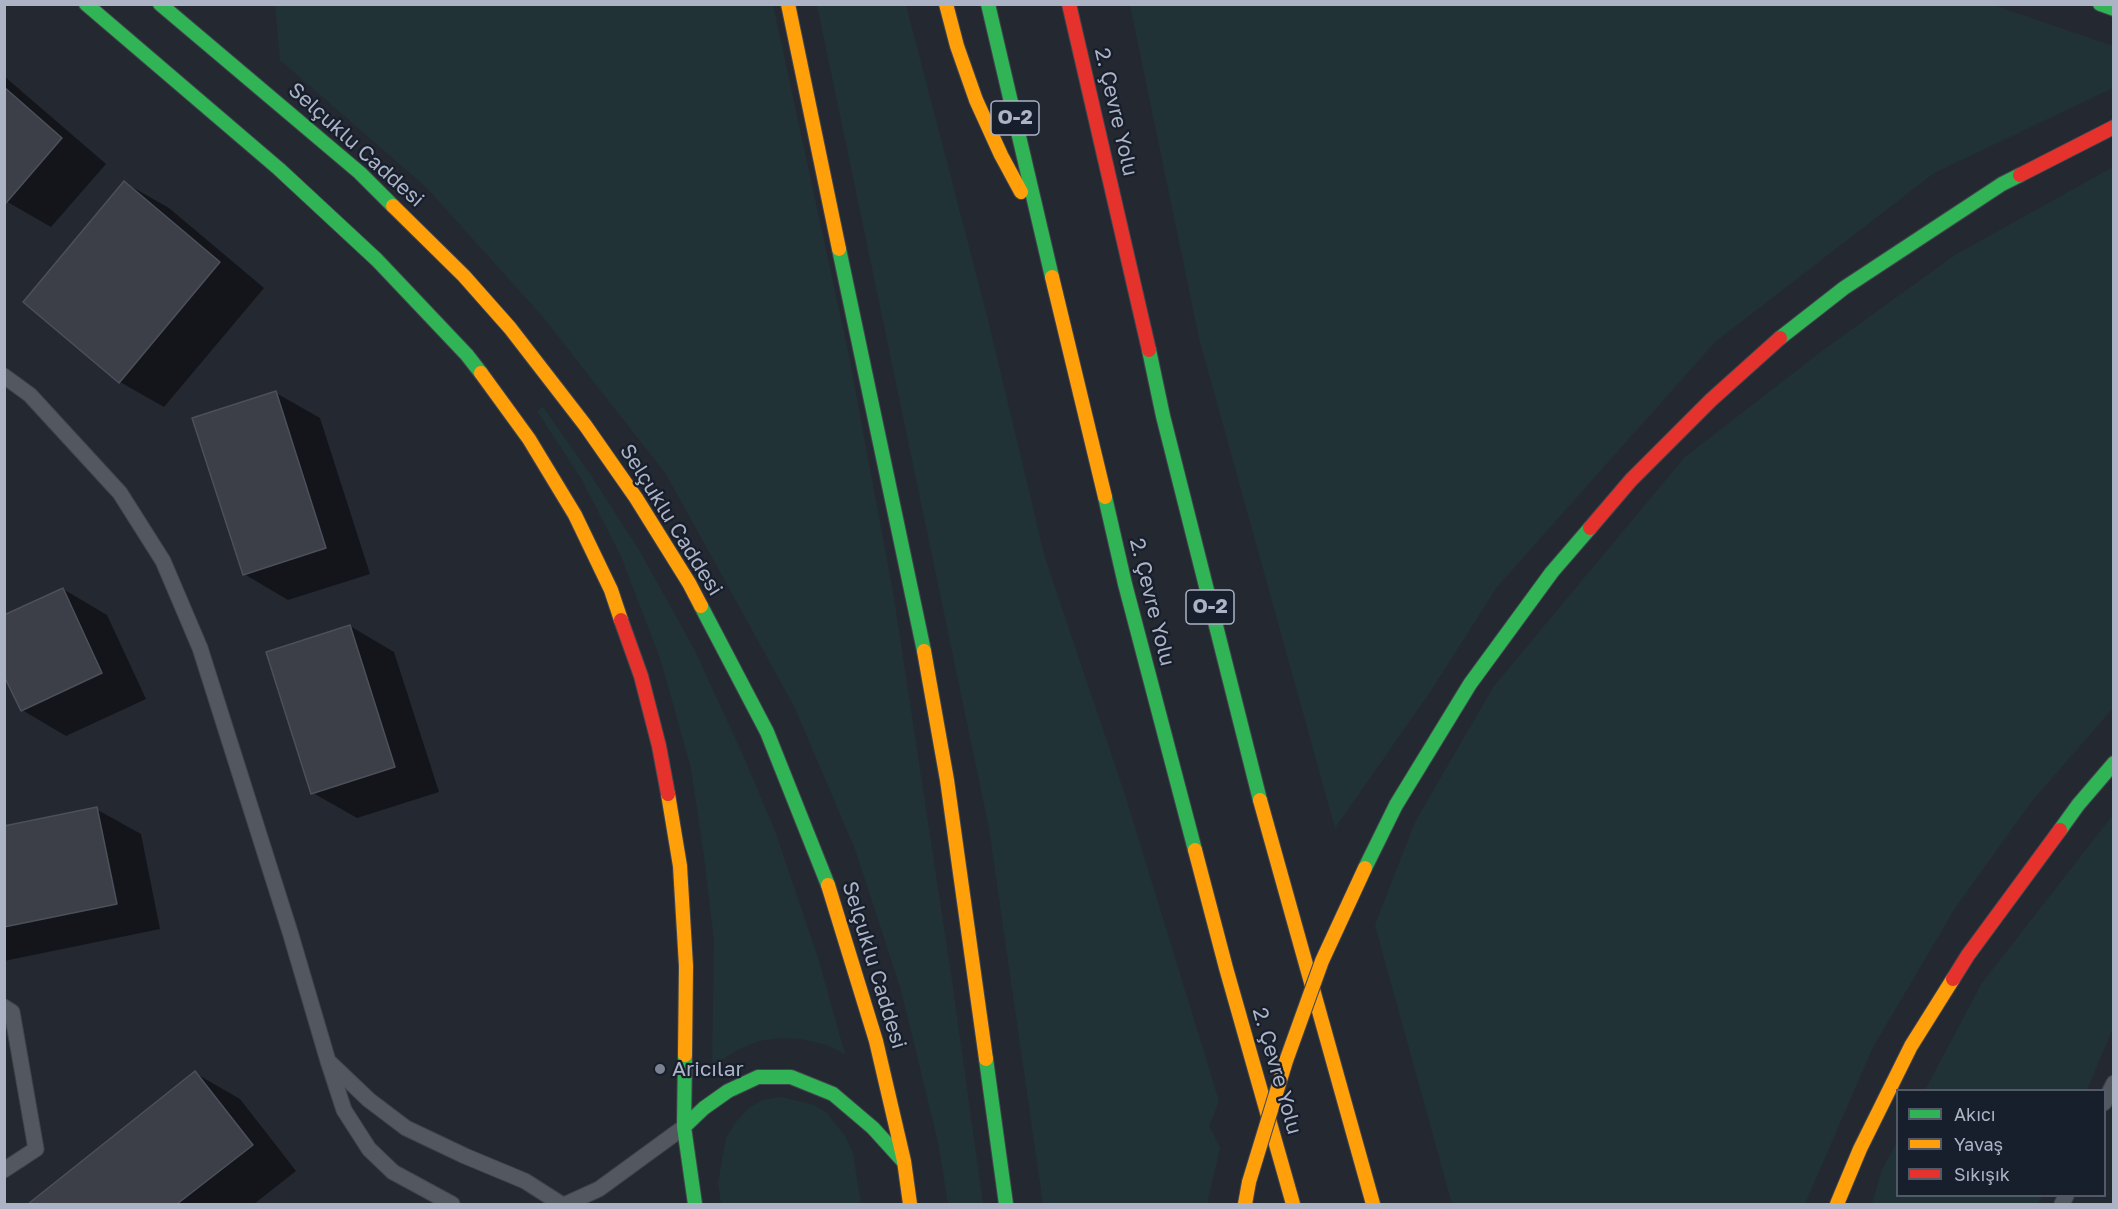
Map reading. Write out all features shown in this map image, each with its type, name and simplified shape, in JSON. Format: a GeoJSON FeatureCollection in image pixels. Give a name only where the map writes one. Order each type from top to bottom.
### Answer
{"type":"FeatureCollection","features":[{"type":"Feature","properties":{"kind":"main road"},"geometry":{"type":"LineString","coordinates":[[86,4],[279,169],[377,260],[467,355],[529,439],[575,514],[611,590],[641,676],[659,746],[669,802],[680,866],[686,966],[684,1127],[695,1204]]}},
{"type":"Feature","properties":{"kind":"main road","name":"Selçuklu Caddesi"},"geometry":{"type":"LineString","coordinates":[[160,4],[360,173],[464,276],[510,328],[585,424],[689,583],[767,732],[807,829],[850,951],[876,1041],[904,1161],[910,1204]]}},
{"type":"Feature","properties":{"kind":"main road"},"geometry":{"type":"LineString","coordinates":[[788,4],[928,672],[948,791],[1006,1204]]}},
{"type":"Feature","properties":{"kind":"main road"},"geometry":{"type":"LineString","coordinates":[[946,4],[957,46],[976,100],[1001,155],[1042,232]]}},
{"type":"Feature","properties":{"kind":"main road","name":"2. Çevre Yolu"},"geometry":{"type":"LineString","coordinates":[[988,4],[1123,573],[1226,968],[1293,1204]]}},
{"type":"Feature","properties":{"kind":"main road","name":"2. Çevre Yolu"},"geometry":{"type":"LineString","coordinates":[[1069,4],[1143,318],[1163,416],[1236,707],[1373,1204]]}},
{"type":"Feature","properties":{"kind":"main road"},"geometry":{"type":"LineString","coordinates":[[2100,4],[2114,9]]}},
{"type":"Feature","properties":{"kind":"main road"},"geometry":{"type":"LineString","coordinates":[[1245,1204],[1286,1061],[1318,972],[1365,868],[1396,805],[1470,684],[1552,572],[1631,480],[1703,408],[1779,339],[1844,288],[2002,184],[2114,128]]}},
{"type":"Feature","properties":{"kind":"main road"},"geometry":{"type":"LineString","coordinates":[[1837,1204],[1860,1149],[1911,1046],[1961,965],[2078,805],[2114,763]]}},
{"type":"Feature","properties":{"kind":"main road"},"geometry":{"type":"LineString","coordinates":[[684,1127],[704,1108],[728,1091],[758,1077],[790,1077],[833,1094],[873,1128],[904,1161]]}},
{"type":"Feature","properties":{"kind":"lane"},"geometry":{"type":"LineString","coordinates":[[189,13],[191,30]]}},
{"type":"Feature","properties":{"kind":"lane"},"geometry":{"type":"LineString","coordinates":[[4,376],[30,395],[120,493],[163,561],[200,648],[344,1110],[369,1149],[393,1172],[452,1204]]}},
{"type":"Feature","properties":{"kind":"lane"},"geometry":{"type":"LineString","coordinates":[[4,1007],[12,1012],[36,1149],[4,1170]]}},
{"type":"Feature","properties":{"kind":"lane"},"geometry":{"type":"LineString","coordinates":[[328,1061],[369,1100],[406,1128],[525,1181],[564,1204],[599,1189],[684,1127]]}},
{"type":"Feature","properties":{"kind":"lane"},"geometry":{"type":"LineString","coordinates":[[2106,1099],[2114,1083]]}},
{"type":"Feature","properties":{"kind":"shaded area"},"geometry":{"type":"Polygon","coordinates":[[[275,5],[773,5],[849,356],[894,598],[983,1204],[948,1204],[938,1142],[901,990],[855,849],[794,706],[666,474],[543,317],[427,188],[280,60],[275,5]]]}},
{"type":"Feature","properties":{"kind":"shaded area"},"geometry":{"type":"Polygon","coordinates":[[[817,5],[906,5],[988,320],[1045,558],[1124,792],[1219,1101],[1209,1126],[1220,1148],[1207,1204],[1043,1204],[989,828],[817,5]]]}},
{"type":"Feature","properties":{"kind":"shaded area"},"geometry":{"type":"Polygon","coordinates":[[[1130,5],[1993,5],[2113,46],[2113,88],[1934,173],[1715,342],[1497,587],[1430,692],[1335,828],[1199,338],[1130,5]]]}},
{"type":"Feature","properties":{"kind":"shaded area"},"geometry":{"type":"Polygon","coordinates":[[[2113,167],[2113,708],[2032,801],[1955,908],[1872,1049],[1805,1204],[1452,1204],[1375,925],[1415,822],[1494,686],[1685,457],[1822,351],[1955,255],[2113,167]]]}},
{"type":"Feature","properties":{"kind":"shaded area"},"geometry":{"type":"Polygon","coordinates":[[[543,407],[639,550],[695,651],[775,831],[818,958],[845,1054],[827,1045],[801,1039],[781,1038],[759,1041],[739,1049],[712,1066],[714,940],[691,768],[661,661],[621,556],[582,480],[537,411],[543,407]]]}},
{"type":"Feature","properties":{"kind":"shaded area"},"geometry":{"type":"Polygon","coordinates":[[[2113,815],[2113,1028],[2087,1089],[1926,1089],[1982,983],[2113,815]]]}},
{"type":"Feature","properties":{"kind":"shaded area"},"geometry":{"type":"Polygon","coordinates":[[[781,1097],[814,1105],[827,1113],[845,1136],[853,1153],[861,1204],[721,1204],[718,1183],[726,1138],[749,1108],[763,1100],[781,1097]]]}},
{"type":"Feature","properties":{"kind":"shaded area"},"geometry":{"type":"Polygon","coordinates":[[[1896,1144],[1896,1197],[2042,1197],[2038,1204],[1872,1204],[1882,1170],[1896,1144]]]}},
{"type":"Feature","properties":{"kind":"building"},"geometry":{"type":"Polygon","coordinates":[[[4,87],[62,138],[6,203],[4,202],[4,87]]]}},
{"type":"Feature","properties":{"kind":"building"},"geometry":{"type":"Polygon","coordinates":[[[124,181],[220,262],[119,383],[23,302],[124,181]]]}},
{"type":"Feature","properties":{"kind":"building"},"geometry":{"type":"Polygon","coordinates":[[[276,391],[326,548],[243,575],[192,418],[276,391]]]}},
{"type":"Feature","properties":{"kind":"building"},"geometry":{"type":"Polygon","coordinates":[[[63,588],[102,673],[21,711],[4,676],[4,615],[63,588]]]}},
{"type":"Feature","properties":{"kind":"building"},"geometry":{"type":"Polygon","coordinates":[[[350,625],[395,767],[311,794],[266,652],[350,625]]]}},
{"type":"Feature","properties":{"kind":"building"},"geometry":{"type":"Polygon","coordinates":[[[97,807],[117,904],[4,927],[4,826],[97,807]]]}},
{"type":"Feature","properties":{"kind":"building"},"geometry":{"type":"Polygon","coordinates":[[[195,1071],[253,1145],[177,1204],[28,1204],[195,1071]]]}},
{"type":"Feature","properties":{"kind":"traffic: fast"},"geometry":{"type":"LineString","coordinates":[[86,4],[279,169],[377,260],[467,355],[481,373]]}},
{"type":"Feature","properties":{"kind":"traffic: fast"},"geometry":{"type":"LineString","coordinates":[[160,4],[360,173],[393,206]]}},
{"type":"Feature","properties":{"kind":"traffic: fast"},"geometry":{"type":"LineString","coordinates":[[988,4],[1052,277]]}},
{"type":"Feature","properties":{"kind":"traffic: fast"},"geometry":{"type":"LineString","coordinates":[[2100,4],[2114,9]]}},
{"type":"Feature","properties":{"kind":"traffic: fast"},"geometry":{"type":"LineString","coordinates":[[1780,338],[1844,288],[2002,184],[2020,175]]}},
{"type":"Feature","properties":{"kind":"traffic: fast"},"geometry":{"type":"LineString","coordinates":[[839,249],[924,651]]}},
{"type":"Feature","properties":{"kind":"traffic: fast"},"geometry":{"type":"LineString","coordinates":[[1149,350],[1163,416],[1260,800]]}},
{"type":"Feature","properties":{"kind":"traffic: fast"},"geometry":{"type":"LineString","coordinates":[[1105,497],[1125,584],[1195,850]]}},
{"type":"Feature","properties":{"kind":"traffic: fast"},"geometry":{"type":"LineString","coordinates":[[1365,868],[1396,805],[1470,684],[1552,572],[1590,528]]}},
{"type":"Feature","properties":{"kind":"traffic: fast"},"geometry":{"type":"LineString","coordinates":[[701,606],[767,732],[828,885]]}},
{"type":"Feature","properties":{"kind":"traffic: fast"},"geometry":{"type":"LineString","coordinates":[[2060,830],[2114,763]]}},
{"type":"Feature","properties":{"kind":"traffic: fast"},"geometry":{"type":"LineString","coordinates":[[685,1055],[684,1127],[695,1204]]}},
{"type":"Feature","properties":{"kind":"traffic: fast"},"geometry":{"type":"LineString","coordinates":[[986,1059],[1006,1204]]}},
{"type":"Feature","properties":{"kind":"traffic: fast"},"geometry":{"type":"LineString","coordinates":[[684,1127],[704,1108],[728,1091],[758,1077],[791,1077],[833,1094],[873,1128],[902,1160]]}},
{"type":"Feature","properties":{"kind":"traffic: slow"},"geometry":{"type":"LineString","coordinates":[[788,4],[839,249]]}},
{"type":"Feature","properties":{"kind":"traffic: slow"},"geometry":{"type":"LineString","coordinates":[[946,4],[957,46],[976,100],[1021,192]]}},
{"type":"Feature","properties":{"kind":"traffic: slow"},"geometry":{"type":"LineString","coordinates":[[393,206],[464,276],[510,328],[585,425],[636,498],[701,606]]}},
{"type":"Feature","properties":{"kind":"traffic: slow"},"geometry":{"type":"LineString","coordinates":[[1052,277],[1105,497]]}},
{"type":"Feature","properties":{"kind":"traffic: slow"},"geometry":{"type":"LineString","coordinates":[[481,373],[529,439],[575,515],[611,590],[621,620]]}},
{"type":"Feature","properties":{"kind":"traffic: slow"},"geometry":{"type":"LineString","coordinates":[[924,651],[947,780],[986,1059]]}},
{"type":"Feature","properties":{"kind":"traffic: slow"},"geometry":{"type":"LineString","coordinates":[[668,794],[680,866],[686,966],[685,1055]]}},
{"type":"Feature","properties":{"kind":"traffic: slow"},"geometry":{"type":"LineString","coordinates":[[1260,800],[1373,1204]]}},
{"type":"Feature","properties":{"kind":"traffic: slow"},"geometry":{"type":"LineString","coordinates":[[1195,850],[1293,1204]]}},
{"type":"Feature","properties":{"kind":"traffic: slow"},"geometry":{"type":"LineString","coordinates":[[1249,1182],[1286,1061],[1322,961],[1365,868]]}},
{"type":"Feature","properties":{"kind":"traffic: slow"},"geometry":{"type":"LineString","coordinates":[[828,885],[876,1041],[904,1161],[910,1204]]}},
{"type":"Feature","properties":{"kind":"traffic: slow"},"geometry":{"type":"LineString","coordinates":[[1837,1204],[1860,1149],[1911,1046],[1953,979]]}},
{"type":"Feature","properties":{"kind":"traffic: slow"},"geometry":{"type":"LineString","coordinates":[[1245,1204],[1249,1182]]}},
{"type":"Feature","properties":{"kind":"traffic: jam"},"geometry":{"type":"LineString","coordinates":[[1069,4],[1149,350]]}},
{"type":"Feature","properties":{"kind":"traffic: jam"},"geometry":{"type":"LineString","coordinates":[[2020,175],[2114,127]]}},
{"type":"Feature","properties":{"kind":"traffic: jam"},"geometry":{"type":"LineString","coordinates":[[1590,528],[1631,480],[1711,400],[1780,338]]}},
{"type":"Feature","properties":{"kind":"traffic: jam"},"geometry":{"type":"LineString","coordinates":[[621,620],[641,676],[659,746],[668,794]]}},
{"type":"Feature","properties":{"kind":"traffic: jam"},"geometry":{"type":"LineString","coordinates":[[1953,979],[1968,955],[2060,830]]}},
{"type":"Feature","properties":{"kind":"place","name":"Aricılar"},"geometry":{"type":"Point","coordinates":[660,1069]}}]}
